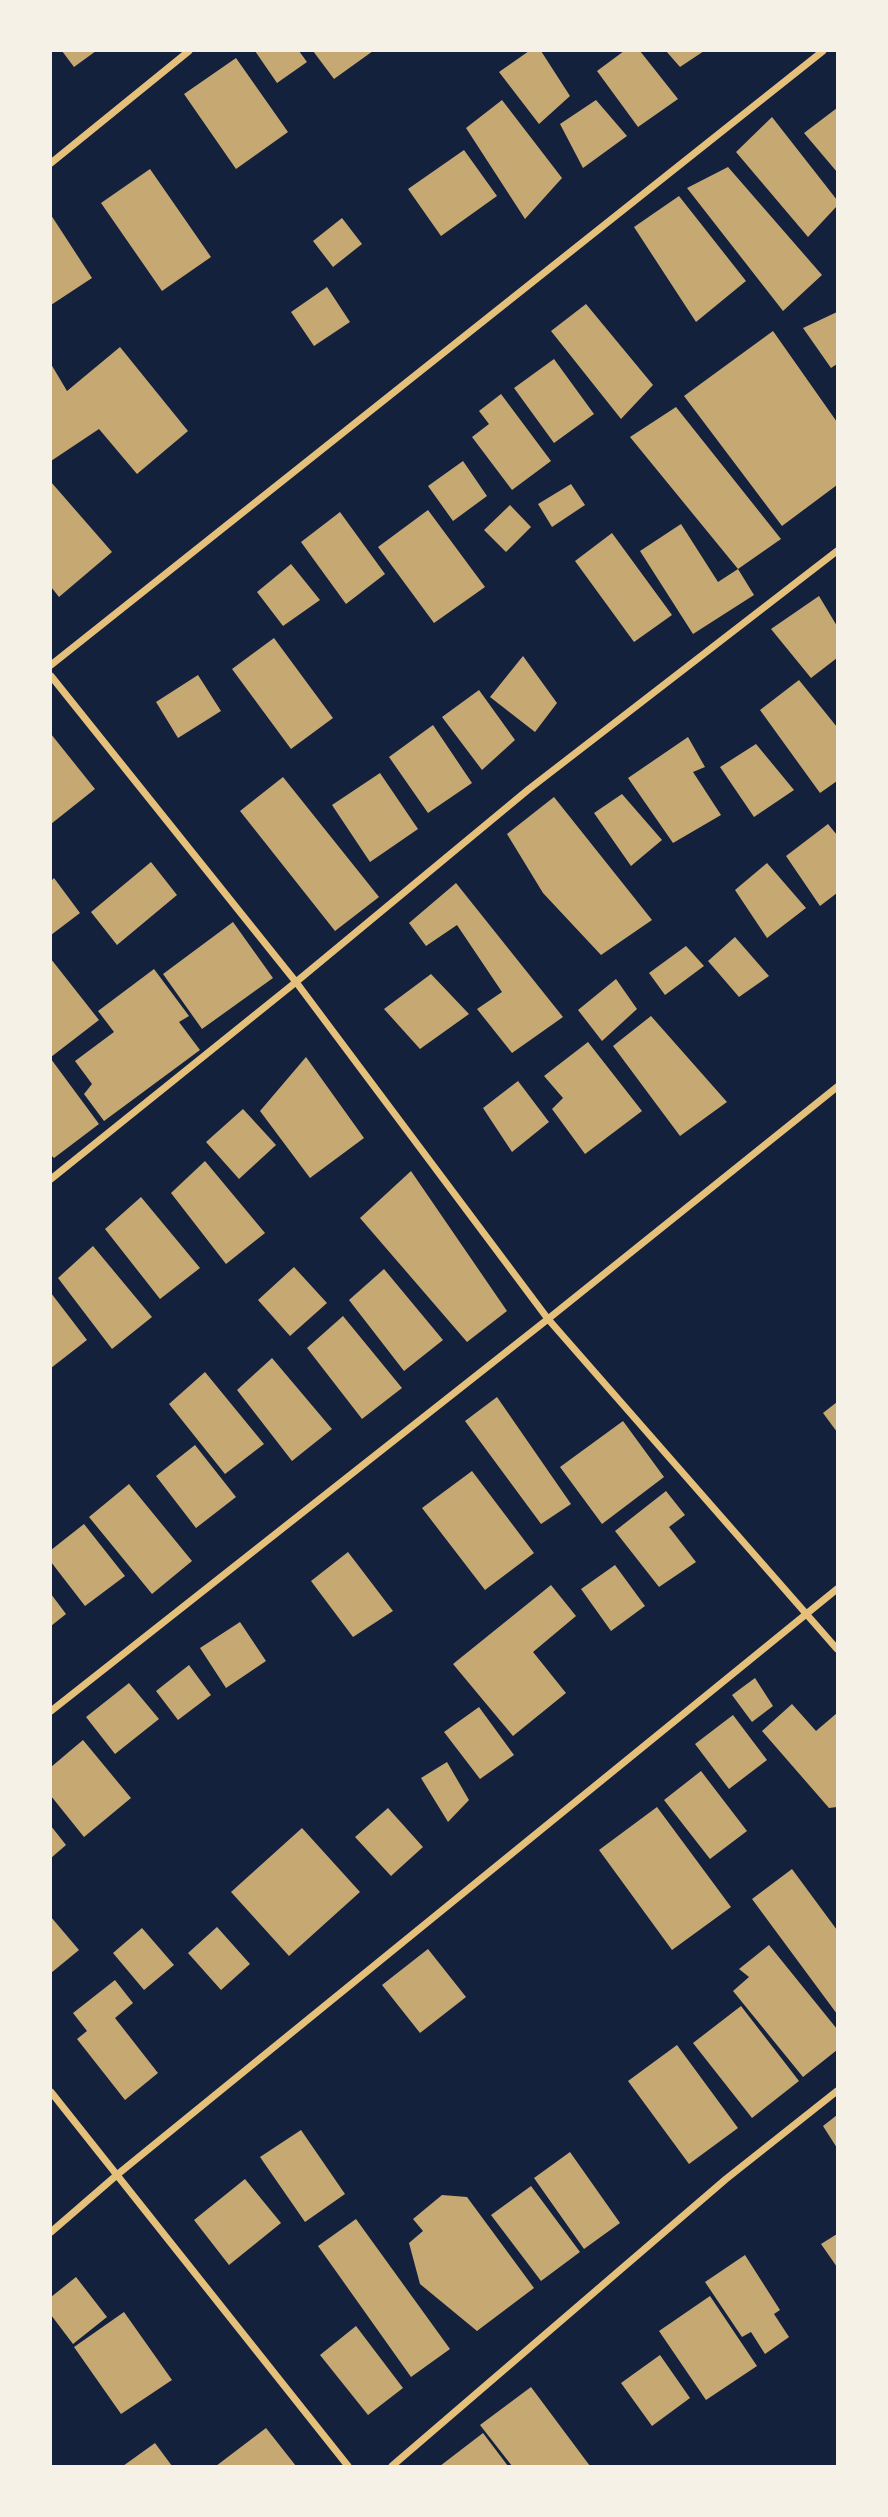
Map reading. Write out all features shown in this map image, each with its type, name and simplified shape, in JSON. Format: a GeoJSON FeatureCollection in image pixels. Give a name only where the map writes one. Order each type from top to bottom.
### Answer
{"type":"FeatureCollection","features":[{"type":"Feature","properties":{"kind":"street"},"geometry":{"type":"LineString","coordinates":[[51,163],[189,51]]}},
{"type":"Feature","properties":{"kind":"street"},"geometry":{"type":"LineString","coordinates":[[51,665],[823,51]]}},
{"type":"Feature","properties":{"kind":"street"},"geometry":{"type":"LineString","coordinates":[[51,1179],[296,982],[529,789],[837,551]]}},
{"type":"Feature","properties":{"kind":"street"},"geometry":{"type":"LineString","coordinates":[[51,676],[296,982],[548,1319],[837,1649]]}},
{"type":"Feature","properties":{"kind":"street"},"geometry":{"type":"LineString","coordinates":[[51,1711],[837,1087]]}},
{"type":"Feature","properties":{"kind":"street"},"geometry":{"type":"LineString","coordinates":[[51,2232],[837,1589]]}},
{"type":"Feature","properties":{"kind":"street"},"geometry":{"type":"LineString","coordinates":[[392,2466],[726,2179],[837,2091]]}},
{"type":"Feature","properties":{"kind":"street"},"geometry":{"type":"LineString","coordinates":[[51,2092],[348,2466]]}},
{"type":"Feature","properties":{"kind":"building"},"geometry":{"type":"Polygon","coordinates":[[[62,51],[96,51],[74,67],[62,51]]]}},
{"type":"Feature","properties":{"kind":"building"},"geometry":{"type":"Polygon","coordinates":[[[255,51],[299,51],[307,62],[277,83],[255,51]]]}},
{"type":"Feature","properties":{"kind":"building"},"geometry":{"type":"Polygon","coordinates":[[[313,51],[373,51],[334,79],[313,51]]]}},
{"type":"Feature","properties":{"kind":"building"},"geometry":{"type":"Polygon","coordinates":[[[529,51],[541,51],[570,96],[539,124],[499,72],[529,51]]]}},
{"type":"Feature","properties":{"kind":"building"},"geometry":{"type":"Polygon","coordinates":[[[624,51],[640,51],[678,99],[638,127],[597,71],[624,51]]]}},
{"type":"Feature","properties":{"kind":"building"},"geometry":{"type":"Polygon","coordinates":[[[666,51],[704,51],[680,67],[666,51]]]}},
{"type":"Feature","properties":{"kind":"building"},"geometry":{"type":"Polygon","coordinates":[[[236,58],[288,132],[236,169],[184,94],[236,58]]]}},
{"type":"Feature","properties":{"kind":"building"},"geometry":{"type":"Polygon","coordinates":[[[502,100],[562,178],[525,219],[466,128],[502,100]]]}},
{"type":"Feature","properties":{"kind":"building"},"geometry":{"type":"Polygon","coordinates":[[[596,100],[627,136],[583,168],[560,124],[596,100]]]}},
{"type":"Feature","properties":{"kind":"building"},"geometry":{"type":"Polygon","coordinates":[[[837,108],[837,172],[804,133],[837,108]]]}},
{"type":"Feature","properties":{"kind":"building"},"geometry":{"type":"Polygon","coordinates":[[[772,117],[837,200],[837,206],[808,237],[736,152],[772,117]]]}},
{"type":"Feature","properties":{"kind":"building"},"geometry":{"type":"Polygon","coordinates":[[[464,150],[497,196],[441,236],[408,189],[464,150]]]}},
{"type":"Feature","properties":{"kind":"building"},"geometry":{"type":"Polygon","coordinates":[[[728,167],[822,275],[783,311],[687,188],[728,167]]]}},
{"type":"Feature","properties":{"kind":"building"},"geometry":{"type":"Polygon","coordinates":[[[150,169],[211,257],[162,291],[101,203],[150,169]]]}},
{"type":"Feature","properties":{"kind":"building"},"geometry":{"type":"Polygon","coordinates":[[[679,196],[746,281],[696,322],[634,227],[679,196]]]}},
{"type":"Feature","properties":{"kind":"building"},"geometry":{"type":"Polygon","coordinates":[[[51,215],[92,278],[51,305],[51,215]]]}},
{"type":"Feature","properties":{"kind":"building"},"geometry":{"type":"Polygon","coordinates":[[[342,218],[362,244],[333,267],[313,241],[342,218]]]}},
{"type":"Feature","properties":{"kind":"building"},"geometry":{"type":"Polygon","coordinates":[[[327,287],[350,322],[314,346],[291,312],[327,287]]]}},
{"type":"Feature","properties":{"kind":"building"},"geometry":{"type":"Polygon","coordinates":[[[586,304],[653,385],[621,419],[551,331],[586,304]]]}},
{"type":"Feature","properties":{"kind":"building"},"geometry":{"type":"Polygon","coordinates":[[[837,312],[837,364],[831,368],[803,328],[837,312]]]}},
{"type":"Feature","properties":{"kind":"building"},"geometry":{"type":"Polygon","coordinates":[[[773,331],[837,422],[837,485],[782,526],[684,396],[773,331]]]}},
{"type":"Feature","properties":{"kind":"building"},"geometry":{"type":"Polygon","coordinates":[[[120,347],[188,431],[137,474],[99,429],[51,461],[51,364],[67,391],[120,347]]]}},
{"type":"Feature","properties":{"kind":"building"},"geometry":{"type":"Polygon","coordinates":[[[554,359],[594,414],[554,443],[514,388],[554,359]]]}},
{"type":"Feature","properties":{"kind":"building"},"geometry":{"type":"Polygon","coordinates":[[[501,394],[551,461],[512,490],[472,437],[489,424],[479,411],[501,394]]]}},
{"type":"Feature","properties":{"kind":"building"},"geometry":{"type":"Polygon","coordinates":[[[676,407],[781,539],[738,569],[630,437],[676,407]]]}},
{"type":"Feature","properties":{"kind":"building"},"geometry":{"type":"Polygon","coordinates":[[[463,461],[487,496],[453,521],[428,486],[463,461]]]}},
{"type":"Feature","properties":{"kind":"building"},"geometry":{"type":"Polygon","coordinates":[[[51,482],[112,552],[59,597],[51,587],[51,482]]]}},
{"type":"Feature","properties":{"kind":"building"},"geometry":{"type":"Polygon","coordinates":[[[571,484],[585,505],[552,527],[538,504],[571,484]]]}},
{"type":"Feature","properties":{"kind":"building"},"geometry":{"type":"Polygon","coordinates":[[[510,505],[531,527],[506,552],[484,530],[510,505]]]}},
{"type":"Feature","properties":{"kind":"building"},"geometry":{"type":"Polygon","coordinates":[[[428,510],[485,587],[434,623],[378,547],[428,510]]]}},
{"type":"Feature","properties":{"kind":"building"},"geometry":{"type":"Polygon","coordinates":[[[340,512],[385,574],[346,604],[301,542],[340,512]]]}},
{"type":"Feature","properties":{"kind":"building"},"geometry":{"type":"Polygon","coordinates":[[[681,524],[718,582],[738,569],[754,595],[693,634],[640,551],[681,524]]]}},
{"type":"Feature","properties":{"kind":"building"},"geometry":{"type":"Polygon","coordinates":[[[612,533],[672,615],[634,642],[575,561],[612,533]]]}},
{"type":"Feature","properties":{"kind":"building"},"geometry":{"type":"Polygon","coordinates":[[[291,564],[320,600],[283,626],[257,592],[291,564]]]}},
{"type":"Feature","properties":{"kind":"building"},"geometry":{"type":"Polygon","coordinates":[[[819,596],[837,626],[837,658],[811,678],[771,629],[819,596]]]}},
{"type":"Feature","properties":{"kind":"building"},"geometry":{"type":"Polygon","coordinates":[[[274,638],[333,718],[291,749],[232,669],[274,638]]]}},
{"type":"Feature","properties":{"kind":"building"},"geometry":{"type":"Polygon","coordinates":[[[523,656],[557,703],[535,732],[490,697],[523,656]]]}},
{"type":"Feature","properties":{"kind":"building"},"geometry":{"type":"Polygon","coordinates":[[[198,675],[221,711],[178,738],[156,702],[198,675]]]}},
{"type":"Feature","properties":{"kind":"building"},"geometry":{"type":"Polygon","coordinates":[[[799,680],[837,727],[837,781],[820,793],[760,710],[799,680]]]}},
{"type":"Feature","properties":{"kind":"building"},"geometry":{"type":"Polygon","coordinates":[[[479,690],[515,740],[482,770],[442,717],[479,690]]]}},
{"type":"Feature","properties":{"kind":"building"},"geometry":{"type":"Polygon","coordinates":[[[433,725],[472,783],[428,813],[389,757],[433,725]]]}},
{"type":"Feature","properties":{"kind":"building"},"geometry":{"type":"Polygon","coordinates":[[[51,734],[95,789],[51,824],[51,734]]]}},
{"type":"Feature","properties":{"kind":"building"},"geometry":{"type":"Polygon","coordinates":[[[688,737],[705,767],[693,772],[721,815],[673,843],[628,778],[688,737]]]}},
{"type":"Feature","properties":{"kind":"building"},"geometry":{"type":"Polygon","coordinates":[[[756,744],[794,790],[754,817],[720,767],[756,744]]]}},
{"type":"Feature","properties":{"kind":"building"},"geometry":{"type":"Polygon","coordinates":[[[380,773],[418,829],[370,862],[332,805],[380,773]]]}},
{"type":"Feature","properties":{"kind":"building"},"geometry":{"type":"Polygon","coordinates":[[[283,777],[379,897],[335,931],[240,811],[283,777]]]}},
{"type":"Feature","properties":{"kind":"building"},"geometry":{"type":"Polygon","coordinates":[[[622,794],[662,840],[631,866],[594,813],[622,794]]]}},
{"type":"Feature","properties":{"kind":"building"},"geometry":{"type":"Polygon","coordinates":[[[554,797],[652,920],[601,955],[543,893],[507,834],[554,797]]]}},
{"type":"Feature","properties":{"kind":"building"},"geometry":{"type":"Polygon","coordinates":[[[828,824],[837,835],[837,893],[820,906],[786,856],[828,824]]]}},
{"type":"Feature","properties":{"kind":"building"},"geometry":{"type":"Polygon","coordinates":[[[151,862],[177,895],[117,945],[91,912],[151,862]]]}},
{"type":"Feature","properties":{"kind":"building"},"geometry":{"type":"Polygon","coordinates":[[[767,863],[806,908],[767,938],[735,890],[767,863]]]}},
{"type":"Feature","properties":{"kind":"building"},"geometry":{"type":"Polygon","coordinates":[[[54,878],[80,913],[51,935],[51,881],[54,878]]]}},
{"type":"Feature","properties":{"kind":"building"},"geometry":{"type":"Polygon","coordinates":[[[456,883],[563,1017],[512,1053],[477,1009],[502,992],[457,925],[426,946],[409,923],[456,883]]]}},
{"type":"Feature","properties":{"kind":"building"},"geometry":{"type":"Polygon","coordinates":[[[233,922],[273,978],[202,1029],[163,974],[233,922]]]}},
{"type":"Feature","properties":{"kind":"building"},"geometry":{"type":"Polygon","coordinates":[[[735,937],[769,976],[739,997],[708,961],[735,937]]]}},
{"type":"Feature","properties":{"kind":"building"},"geometry":{"type":"Polygon","coordinates":[[[686,946],[704,966],[665,995],[649,973],[686,946]]]}},
{"type":"Feature","properties":{"kind":"building"},"geometry":{"type":"Polygon","coordinates":[[[51,959],[99,1020],[51,1057],[51,959]]]}},
{"type":"Feature","properties":{"kind":"building"},"geometry":{"type":"Polygon","coordinates":[[[154,969],[189,1016],[179,1022],[200,1050],[104,1121],[84,1094],[92,1084],[75,1061],[114,1032],[98,1011],[154,969]]]}},
{"type":"Feature","properties":{"kind":"building"},"geometry":{"type":"Polygon","coordinates":[[[431,974],[469,1014],[420,1049],[384,1009],[431,974]]]}},
{"type":"Feature","properties":{"kind":"building"},"geometry":{"type":"Polygon","coordinates":[[[616,979],[637,1009],[602,1041],[578,1010],[616,979]]]}},
{"type":"Feature","properties":{"kind":"building"},"geometry":{"type":"Polygon","coordinates":[[[651,1016],[727,1102],[680,1136],[613,1046],[651,1016]]]}},
{"type":"Feature","properties":{"kind":"building"},"geometry":{"type":"Polygon","coordinates":[[[588,1042],[642,1111],[585,1154],[552,1109],[563,1098],[544,1076],[588,1042]]]}},
{"type":"Feature","properties":{"kind":"building"},"geometry":{"type":"Polygon","coordinates":[[[306,1057],[364,1138],[310,1178],[260,1111],[306,1057]]]}},
{"type":"Feature","properties":{"kind":"building"},"geometry":{"type":"Polygon","coordinates":[[[51,1059],[99,1124],[54,1158],[51,1155],[51,1059]]]}},
{"type":"Feature","properties":{"kind":"building"},"geometry":{"type":"Polygon","coordinates":[[[518,1081],[549,1122],[512,1152],[483,1108],[518,1081]]]}},
{"type":"Feature","properties":{"kind":"building"},"geometry":{"type":"Polygon","coordinates":[[[243,1109],[276,1145],[239,1179],[206,1142],[243,1109]]]}},
{"type":"Feature","properties":{"kind":"building"},"geometry":{"type":"Polygon","coordinates":[[[205,1161],[265,1233],[226,1264],[171,1193],[205,1161]]]}},
{"type":"Feature","properties":{"kind":"building"},"geometry":{"type":"Polygon","coordinates":[[[411,1171],[507,1311],[467,1342],[360,1218],[411,1171]]]}},
{"type":"Feature","properties":{"kind":"building"},"geometry":{"type":"Polygon","coordinates":[[[141,1197],[200,1268],[160,1299],[105,1229],[141,1197]]]}},
{"type":"Feature","properties":{"kind":"building"},"geometry":{"type":"Polygon","coordinates":[[[93,1246],[152,1317],[112,1349],[58,1278],[93,1246]]]}},
{"type":"Feature","properties":{"kind":"building"},"geometry":{"type":"Polygon","coordinates":[[[294,1267],[327,1303],[290,1336],[258,1300],[294,1267]]]}},
{"type":"Feature","properties":{"kind":"building"},"geometry":{"type":"Polygon","coordinates":[[[384,1269],[443,1340],[404,1371],[349,1300],[384,1269]]]}},
{"type":"Feature","properties":{"kind":"building"},"geometry":{"type":"Polygon","coordinates":[[[51,1293],[87,1340],[51,1368],[51,1293]]]}},
{"type":"Feature","properties":{"kind":"building"},"geometry":{"type":"Polygon","coordinates":[[[343,1316],[402,1388],[362,1419],[307,1348],[343,1316]]]}},
{"type":"Feature","properties":{"kind":"building"},"geometry":{"type":"Polygon","coordinates":[[[272,1358],[332,1429],[292,1461],[237,1390],[272,1358]]]}},
{"type":"Feature","properties":{"kind":"building"},"geometry":{"type":"Polygon","coordinates":[[[205,1372],[264,1444],[225,1474],[169,1404],[205,1372]]]}},
{"type":"Feature","properties":{"kind":"building"},"geometry":{"type":"Polygon","coordinates":[[[497,1397],[571,1504],[541,1524],[465,1421],[497,1397]]]}},
{"type":"Feature","properties":{"kind":"building"},"geometry":{"type":"Polygon","coordinates":[[[837,1402],[837,1432],[823,1413],[837,1402]]]}},
{"type":"Feature","properties":{"kind":"building"},"geometry":{"type":"Polygon","coordinates":[[[623,1421],[664,1477],[602,1524],[560,1467],[623,1421]]]}},
{"type":"Feature","properties":{"kind":"building"},"geometry":{"type":"Polygon","coordinates":[[[195,1445],[236,1497],[196,1528],[156,1476],[195,1445]]]}},
{"type":"Feature","properties":{"kind":"building"},"geometry":{"type":"Polygon","coordinates":[[[472,1471],[534,1553],[485,1590],[422,1508],[472,1471]]]}},
{"type":"Feature","properties":{"kind":"building"},"geometry":{"type":"Polygon","coordinates":[[[129,1484],[192,1561],[152,1594],[89,1517],[129,1484]]]}},
{"type":"Feature","properties":{"kind":"building"},"geometry":{"type":"Polygon","coordinates":[[[666,1491],[685,1515],[669,1527],[696,1562],[659,1587],[615,1531],[666,1491]]]}},
{"type":"Feature","properties":{"kind":"building"},"geometry":{"type":"Polygon","coordinates":[[[84,1524],[125,1576],[85,1606],[51,1562],[51,1550],[84,1524]]]}},
{"type":"Feature","properties":{"kind":"building"},"geometry":{"type":"Polygon","coordinates":[[[348,1552],[393,1611],[353,1637],[311,1581],[348,1552]]]}},
{"type":"Feature","properties":{"kind":"building"},"geometry":{"type":"Polygon","coordinates":[[[615,1565],[645,1606],[611,1631],[581,1589],[615,1565]]]}},
{"type":"Feature","properties":{"kind":"building"},"geometry":{"type":"Polygon","coordinates":[[[551,1585],[576,1616],[533,1652],[566,1693],[513,1736],[453,1664],[551,1585]]]}},
{"type":"Feature","properties":{"kind":"building"},"geometry":{"type":"Polygon","coordinates":[[[51,1594],[66,1614],[51,1626],[51,1594]]]}},
{"type":"Feature","properties":{"kind":"building"},"geometry":{"type":"Polygon","coordinates":[[[240,1622],[266,1661],[226,1688],[200,1648],[240,1622]]]}},
{"type":"Feature","properties":{"kind":"building"},"geometry":{"type":"Polygon","coordinates":[[[189,1665],[211,1695],[178,1720],[156,1691],[189,1665]]]}},
{"type":"Feature","properties":{"kind":"building"},"geometry":{"type":"Polygon","coordinates":[[[755,1678],[773,1706],[752,1722],[732,1695],[755,1678]]]}},
{"type":"Feature","properties":{"kind":"building"},"geometry":{"type":"Polygon","coordinates":[[[129,1683],[159,1719],[115,1754],[86,1717],[129,1683]]]}},
{"type":"Feature","properties":{"kind":"building"},"geometry":{"type":"Polygon","coordinates":[[[792,1704],[816,1731],[837,1713],[837,1807],[829,1808],[762,1731],[792,1704]]]}},
{"type":"Feature","properties":{"kind":"building"},"geometry":{"type":"Polygon","coordinates":[[[479,1707],[514,1755],[480,1779],[444,1732],[479,1707]]]}},
{"type":"Feature","properties":{"kind":"building"},"geometry":{"type":"Polygon","coordinates":[[[733,1715],[767,1760],[729,1789],[695,1744],[733,1715]]]}},
{"type":"Feature","properties":{"kind":"building"},"geometry":{"type":"Polygon","coordinates":[[[83,1740],[131,1798],[84,1837],[51,1796],[51,1767],[83,1740]]]}},
{"type":"Feature","properties":{"kind":"building"},"geometry":{"type":"Polygon","coordinates":[[[447,1762],[469,1800],[448,1822],[421,1778],[447,1762]]]}},
{"type":"Feature","properties":{"kind":"building"},"geometry":{"type":"Polygon","coordinates":[[[701,1771],[747,1831],[710,1859],[664,1800],[701,1771]]]}},
{"type":"Feature","properties":{"kind":"building"},"geometry":{"type":"Polygon","coordinates":[[[657,1807],[731,1907],[672,1950],[599,1850],[657,1807]]]}},
{"type":"Feature","properties":{"kind":"building"},"geometry":{"type":"Polygon","coordinates":[[[388,1808],[423,1847],[391,1876],[355,1837],[388,1808]]]}},
{"type":"Feature","properties":{"kind":"building"},"geometry":{"type":"Polygon","coordinates":[[[51,1826],[66,1845],[51,1858],[51,1826]]]}},
{"type":"Feature","properties":{"kind":"building"},"geometry":{"type":"Polygon","coordinates":[[[302,1828],[360,1892],[289,1956],[231,1892],[302,1828]]]}},
{"type":"Feature","properties":{"kind":"building"},"geometry":{"type":"Polygon","coordinates":[[[792,1869],[837,1930],[837,2014],[752,1899],[792,1869]]]}},
{"type":"Feature","properties":{"kind":"building"},"geometry":{"type":"Polygon","coordinates":[[[51,1917],[79,1950],[51,1973],[51,1917]]]}},
{"type":"Feature","properties":{"kind":"building"},"geometry":{"type":"Polygon","coordinates":[[[217,1927],[250,1964],[221,1990],[188,1953],[217,1927]]]}},
{"type":"Feature","properties":{"kind":"building"},"geometry":{"type":"Polygon","coordinates":[[[142,1928],[174,1965],[144,1990],[113,1953],[142,1928]]]}},
{"type":"Feature","properties":{"kind":"building"},"geometry":{"type":"Polygon","coordinates":[[[769,1945],[837,2029],[837,2050],[803,2077],[733,1991],[749,1977],[739,1969],[769,1945]]]}},
{"type":"Feature","properties":{"kind":"building"},"geometry":{"type":"Polygon","coordinates":[[[428,1949],[466,1997],[420,2033],[382,1985],[428,1949]]]}},
{"type":"Feature","properties":{"kind":"building"},"geometry":{"type":"Polygon","coordinates":[[[115,1980],[133,2003],[115,2018],[158,2073],[125,2100],[77,2039],[87,2031],[73,2013],[115,1980]]]}},
{"type":"Feature","properties":{"kind":"building"},"geometry":{"type":"Polygon","coordinates":[[[741,2006],[799,2081],[752,2118],[693,2043],[741,2006]]]}},
{"type":"Feature","properties":{"kind":"building"},"geometry":{"type":"Polygon","coordinates":[[[677,2045],[738,2128],[689,2164],[628,2081],[677,2045]]]}},
{"type":"Feature","properties":{"kind":"building"},"geometry":{"type":"Polygon","coordinates":[[[837,2115],[837,2148],[823,2126],[837,2115]]]}},
{"type":"Feature","properties":{"kind":"building"},"geometry":{"type":"Polygon","coordinates":[[[301,2130],[345,2194],[305,2222],[260,2157],[301,2130]]]}},
{"type":"Feature","properties":{"kind":"building"},"geometry":{"type":"Polygon","coordinates":[[[570,2152],[620,2223],[584,2249],[534,2178],[570,2152]]]}},
{"type":"Feature","properties":{"kind":"building"},"geometry":{"type":"Polygon","coordinates":[[[245,2179],[281,2223],[229,2265],[194,2220],[245,2179]]]}},
{"type":"Feature","properties":{"kind":"building"},"geometry":{"type":"Polygon","coordinates":[[[531,2186],[580,2252],[541,2281],[491,2215],[531,2186]]]}},
{"type":"Feature","properties":{"kind":"building"},"geometry":{"type":"Polygon","coordinates":[[[442,2195],[467,2197],[534,2288],[477,2331],[420,2284],[409,2243],[423,2231],[413,2219],[442,2195]]]}},
{"type":"Feature","properties":{"kind":"building"},"geometry":{"type":"Polygon","coordinates":[[[356,2219],[450,2349],[411,2377],[318,2246],[356,2219]]]}},
{"type":"Feature","properties":{"kind":"building"},"geometry":{"type":"Polygon","coordinates":[[[837,2234],[837,2267],[821,2244],[837,2234]]]}},
{"type":"Feature","properties":{"kind":"building"},"geometry":{"type":"Polygon","coordinates":[[[745,2255],[780,2310],[774,2314],[789,2337],[765,2354],[751,2332],[742,2337],[705,2282],[745,2255]]]}},
{"type":"Feature","properties":{"kind":"building"},"geometry":{"type":"Polygon","coordinates":[[[76,2277],[107,2317],[73,2344],[51,2315],[51,2297],[76,2277]]]}},
{"type":"Feature","properties":{"kind":"building"},"geometry":{"type":"Polygon","coordinates":[[[710,2296],[757,2366],[706,2400],[659,2331],[710,2296]]]}},
{"type":"Feature","properties":{"kind":"building"},"geometry":{"type":"Polygon","coordinates":[[[124,2312],[172,2380],[121,2414],[74,2347],[124,2312]]]}},
{"type":"Feature","properties":{"kind":"building"},"geometry":{"type":"Polygon","coordinates":[[[356,2326],[403,2388],[368,2415],[320,2355],[356,2326]]]}},
{"type":"Feature","properties":{"kind":"building"},"geometry":{"type":"Polygon","coordinates":[[[660,2355],[690,2398],[652,2426],[621,2383],[660,2355]]]}},
{"type":"Feature","properties":{"kind":"building"},"geometry":{"type":"Polygon","coordinates":[[[531,2387],[590,2466],[512,2466],[480,2425],[531,2387]]]}},
{"type":"Feature","properties":{"kind":"building"},"geometry":{"type":"Polygon","coordinates":[[[266,2428],[296,2466],[216,2466],[266,2428]]]}},
{"type":"Feature","properties":{"kind":"building"},"geometry":{"type":"Polygon","coordinates":[[[483,2433],[508,2466],[440,2466],[483,2433]]]}},
{"type":"Feature","properties":{"kind":"building"},"geometry":{"type":"Polygon","coordinates":[[[155,2443],[172,2466],[123,2466],[155,2443]]]}}]}
